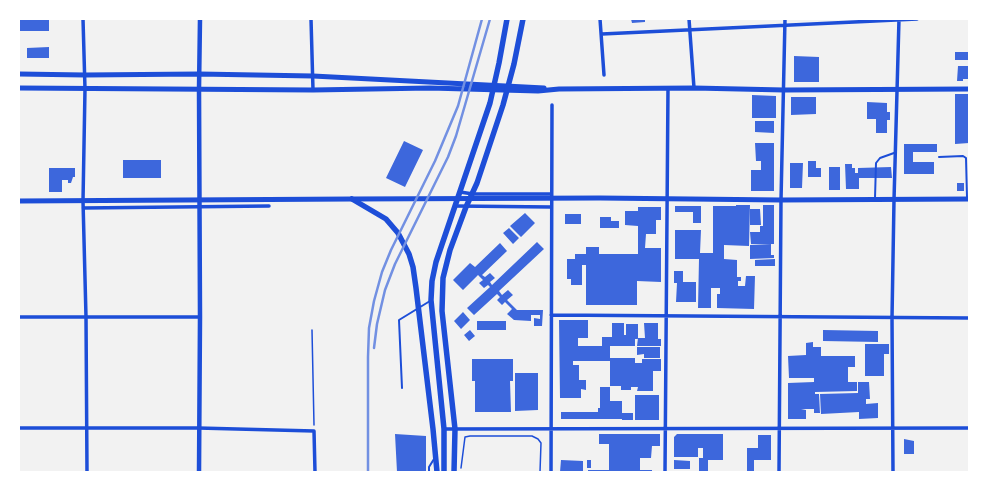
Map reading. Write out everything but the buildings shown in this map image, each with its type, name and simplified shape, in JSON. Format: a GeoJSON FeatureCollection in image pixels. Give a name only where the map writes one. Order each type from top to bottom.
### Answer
{"type":"FeatureCollection","features":[{"type":"Feature","properties":{"kind":"main road"},"geometry":{"type":"LineString","coordinates":[[444,472],[444,429],[431,300],[432,281],[436,262],[490,103],[507,19]]}},
{"type":"Feature","properties":{"kind":"main road"},"geometry":{"type":"LineString","coordinates":[[454,472],[454,429],[442,311],[444,278],[447,263],[466,207],[473,194],[503,105],[514,64],[523,19]]}},
{"type":"Feature","properties":{"kind":"main road"},"geometry":{"type":"LineString","coordinates":[[19,74],[199,74],[313,76],[559,89]]}},
{"type":"Feature","properties":{"kind":"main road"},"geometry":{"type":"LineString","coordinates":[[19,88],[313,90],[430,88],[538,91],[559,89],[668,88],[784,90],[969,89]]}},
{"type":"Feature","properties":{"kind":"main road"},"geometry":{"type":"LineString","coordinates":[[19,201],[600,198],[668,200],[968,199]]}},
{"type":"Feature","properties":{"kind":"main road"},"geometry":{"type":"LineString","coordinates":[[352,199],[386,219],[398,233],[409,254],[413,268],[437,472]]}},
{"type":"Feature","properties":{"kind":"main road"},"geometry":{"type":"LineString","coordinates":[[431,300],[442,300]]}},
{"type":"Feature","properties":{"kind":"street"},"geometry":{"type":"LineString","coordinates":[[83,19],[86,89],[83,208],[86,317],[87,472]]}},
{"type":"Feature","properties":{"kind":"street"},"geometry":{"type":"LineString","coordinates":[[198,472],[200,317],[200,19]]}},
{"type":"Feature","properties":{"kind":"street"},"geometry":{"type":"LineString","coordinates":[[311,19],[313,90]]}},
{"type":"Feature","properties":{"kind":"street"},"geometry":{"type":"LineString","coordinates":[[600,19],[604,75]]}},
{"type":"Feature","properties":{"kind":"street"},"geometry":{"type":"LineString","coordinates":[[689,19],[694,88]]}},
{"type":"Feature","properties":{"kind":"street"},"geometry":{"type":"LineString","coordinates":[[779,472],[781,200],[785,19]]}},
{"type":"Feature","properties":{"kind":"street"},"geometry":{"type":"LineString","coordinates":[[893,472],[892,318],[894,153],[899,19]]}},
{"type":"Feature","properties":{"kind":"street"},"geometry":{"type":"LineString","coordinates":[[602,34],[917,19]]}},
{"type":"Feature","properties":{"kind":"street"},"geometry":{"type":"LineString","coordinates":[[665,472],[668,88]]}},
{"type":"Feature","properties":{"kind":"street"},"geometry":{"type":"LineString","coordinates":[[551,472],[552,105]]}},
{"type":"Feature","properties":{"kind":"street"},"geometry":{"type":"LineString","coordinates":[[460,192],[473,194],[551,194]]}},
{"type":"Feature","properties":{"kind":"street"},"geometry":{"type":"LineString","coordinates":[[83,208],[269,206]]}},
{"type":"Feature","properties":{"kind":"street"},"geometry":{"type":"LineString","coordinates":[[455,206],[551,207]]}},
{"type":"Feature","properties":{"kind":"street"},"geometry":{"type":"LineString","coordinates":[[551,315],[969,318]]}},
{"type":"Feature","properties":{"kind":"street"},"geometry":{"type":"LineString","coordinates":[[19,317],[200,317]]}},
{"type":"Feature","properties":{"kind":"street"},"geometry":{"type":"LineString","coordinates":[[19,428],[198,428],[314,431],[315,472]]}},
{"type":"Feature","properties":{"kind":"street"},"geometry":{"type":"LineString","coordinates":[[444,429],[969,428]]}},
{"type":"Feature","properties":{"kind":"lane"},"geometry":{"type":"LineString","coordinates":[[876,200],[876,162],[880,158],[894,153]]}},
{"type":"Feature","properties":{"kind":"lane"},"geometry":{"type":"LineString","coordinates":[[938,157],[963,156],[966,158],[968,199]]}},
{"type":"Feature","properties":{"kind":"lane"},"geometry":{"type":"LineString","coordinates":[[402,388],[399,320],[431,300]]}},
{"type":"Feature","properties":{"kind":"lane"},"geometry":{"type":"LineString","coordinates":[[429,472],[429,467],[435,456]]}},
{"type":"Feature","properties":{"kind":"path"},"geometry":{"type":"LineString","coordinates":[[312,330],[314,431]]}},
{"type":"Feature","properties":{"kind":"path"},"geometry":{"type":"LineString","coordinates":[[461,472],[465,437],[532,436],[538,438],[541,443],[540,472]]}},
{"type":"Feature","properties":{"kind":"railway"},"geometry":{"type":"LineString","coordinates":[[368,472],[369,328],[374,301],[382,272],[391,250],[435,161],[458,106],[482,19]]}},
{"type":"Feature","properties":{"kind":"railway"},"geometry":{"type":"LineString","coordinates":[[374,348],[377,324],[385,290],[395,264],[448,157],[456,136],[490,19]]}}]}
